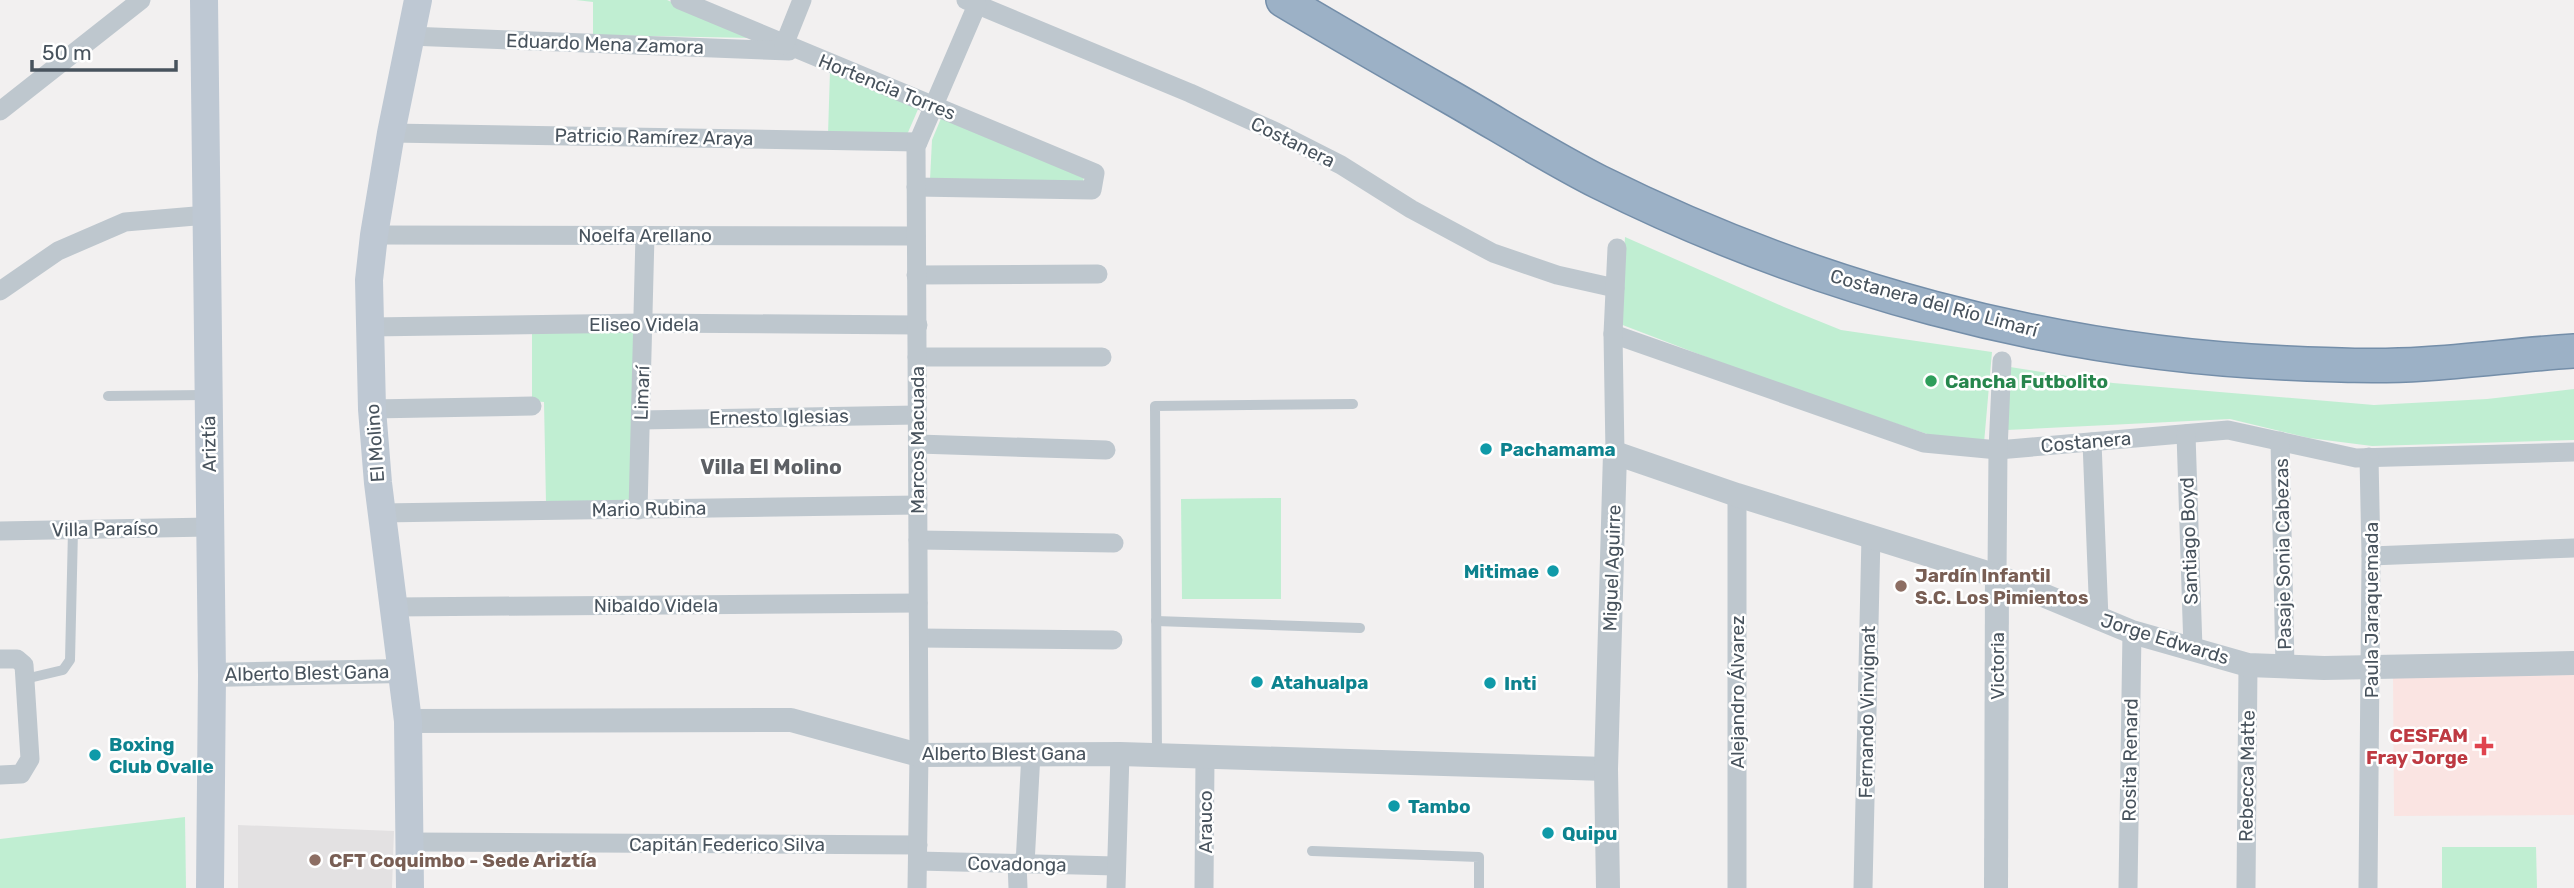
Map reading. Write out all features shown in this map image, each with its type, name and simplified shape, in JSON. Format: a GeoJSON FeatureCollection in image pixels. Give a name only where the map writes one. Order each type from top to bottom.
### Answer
{"type":"FeatureCollection","features":[{"type":"Feature","properties":{"kind":"highway","name":"Costanera del Río Limarí"},"geometry":{"type":"LineString","coordinates":[[1268,0],[1348,39]]}},
{"type":"Feature","properties":{"kind":"highway","name":"Costanera del Río Limarí"},"geometry":{"type":"LineString","coordinates":[[1283,0],[1555,158],[1639,201],[1698,227],[1794,263],[1960,313],[2082,340],[2236,360],[2422,364],[2574,351]]}},
{"type":"Feature","properties":{"kind":"main road","name":"Ariztía"},"geometry":{"type":"LineString","coordinates":[[204,0],[212,675],[210,888]]}},
{"type":"Feature","properties":{"kind":"main road","name":"El Molino"},"geometry":{"type":"LineString","coordinates":[[410,888],[408,721],[381,513],[372,409],[369,280],[373,235],[418,0]]}},
{"type":"Feature","properties":{"kind":"street"},"geometry":{"type":"LineString","coordinates":[[0,111],[141,0]]}},
{"type":"Feature","properties":{"kind":"street","name":"Hortencia Torres"},"geometry":{"type":"LineString","coordinates":[[680,0],[1095,173],[1092,190],[916,187]]}},
{"type":"Feature","properties":{"kind":"street"},"geometry":{"type":"LineString","coordinates":[[792,48],[802,0]]}},
{"type":"Feature","properties":{"kind":"street","name":"Marcos Macuada"},"geometry":{"type":"LineString","coordinates":[[917,888],[919,638],[916,147],[971,2]]}},
{"type":"Feature","properties":{"kind":"street","name":"Costanera"},"geometry":{"type":"LineString","coordinates":[[971,2],[1190,93],[1276,132],[1341,165],[1411,209],[1493,253],[1557,275],[1615,288]]}},
{"type":"Feature","properties":{"kind":"street","name":"Eduardo Mena Zamora"},"geometry":{"type":"LineString","coordinates":[[409,36],[792,48]]}},
{"type":"Feature","properties":{"kind":"street","name":"Patricio Ramírez Araya"},"geometry":{"type":"LineString","coordinates":[[391,133],[918,142]]}},
{"type":"Feature","properties":{"kind":"street"},"geometry":{"type":"LineString","coordinates":[[0,291],[58,251],[125,222],[207,215]]}},
{"type":"Feature","properties":{"kind":"street","name":"Noelfa Arellano"},"geometry":{"type":"LineString","coordinates":[[373,235],[916,236]]}},
{"type":"Feature","properties":{"kind":"street","name":"Limarí"},"geometry":{"type":"LineString","coordinates":[[638,510],[645,235]]}},
{"type":"Feature","properties":{"kind":"street","name":"Miguel Aguirre"},"geometry":{"type":"LineString","coordinates":[[1608,888],[1606,769],[1615,453],[1613,334],[1617,248]]}},
{"type":"Feature","properties":{"kind":"street"},"geometry":{"type":"LineString","coordinates":[[916,275],[1098,274]]}},
{"type":"Feature","properties":{"kind":"street","name":"Eliseo Videla"},"geometry":{"type":"LineString","coordinates":[[370,327],[644,323],[918,325]]}},
{"type":"Feature","properties":{"kind":"street","name":"Costanera"},"geometry":{"type":"LineString","coordinates":[[1613,334],[1924,443],[1998,450],[2228,430],[2356,458],[2574,452]]}},
{"type":"Feature","properties":{"kind":"street"},"geometry":{"type":"LineString","coordinates":[[917,357],[1102,357]]}},
{"type":"Feature","properties":{"kind":"street","name":"Victoria"},"geometry":{"type":"LineString","coordinates":[[1996,888],[1998,450],[2003,361]]}},
{"type":"Feature","properties":{"kind":"street"},"geometry":{"type":"LineString","coordinates":[[372,409],[533,406]]}},
{"type":"Feature","properties":{"kind":"street","name":"Ernesto Iglesias"},"geometry":{"type":"LineString","coordinates":[[640,420],[917,415]]}},
{"type":"Feature","properties":{"kind":"street","name":"Santiago Boyd"},"geometry":{"type":"LineString","coordinates":[[2186,434],[2193,649]]}},
{"type":"Feature","properties":{"kind":"street","name":"Pasaje Sonia Cabezas"},"geometry":{"type":"LineString","coordinates":[[2280,441],[2285,666]]}},
{"type":"Feature","properties":{"kind":"street"},"geometry":{"type":"LineString","coordinates":[[2092,442],[2099,619]]}},
{"type":"Feature","properties":{"kind":"street"},"geometry":{"type":"LineString","coordinates":[[918,443],[1106,450]]}},
{"type":"Feature","properties":{"kind":"street","name":"Jorge Edwards"},"geometry":{"type":"LineString","coordinates":[[1615,453],[1737,495],[1997,576],[2132,632],[2248,665],[2371,667],[2574,663]]}},
{"type":"Feature","properties":{"kind":"street","name":"Paula Jaraquemada"},"geometry":{"type":"LineString","coordinates":[[2368,888],[2370,457]]}},
{"type":"Feature","properties":{"kind":"street","name":"Alejandro Álvarez"},"geometry":{"type":"LineString","coordinates":[[1737,495],[1737,888]]}},
{"type":"Feature","properties":{"kind":"street","name":"Mario Rubina"},"geometry":{"type":"LineString","coordinates":[[381,513],[918,505]]}},
{"type":"Feature","properties":{"kind":"street","name":"Villa Paraíso"},"geometry":{"type":"LineString","coordinates":[[0,531],[209,527]]}},
{"type":"Feature","properties":{"kind":"street","name":"Fernando Vinvignat"},"geometry":{"type":"LineString","coordinates":[[1863,888],[1871,536]]}},
{"type":"Feature","properties":{"kind":"street"},"geometry":{"type":"LineString","coordinates":[[918,540],[1114,542]]}},
{"type":"Feature","properties":{"kind":"street"},"geometry":{"type":"LineString","coordinates":[[2371,556],[2574,548]]}},
{"type":"Feature","properties":{"kind":"street","name":"Nibaldo Videla"},"geometry":{"type":"LineString","coordinates":[[395,607],[918,603]]}},
{"type":"Feature","properties":{"kind":"street","name":"Rosita Renard"},"geometry":{"type":"LineString","coordinates":[[2127,888],[2132,632]]}},
{"type":"Feature","properties":{"kind":"street"},"geometry":{"type":"LineString","coordinates":[[919,638],[1113,640]]}},
{"type":"Feature","properties":{"kind":"street"},"geometry":{"type":"LineString","coordinates":[[0,659],[17,659],[24,665],[30,759],[21,774],[0,775]]}},
{"type":"Feature","properties":{"kind":"street","name":"Rebecca Matte"},"geometry":{"type":"LineString","coordinates":[[2246,888],[2248,665]]}},
{"type":"Feature","properties":{"kind":"street","name":"Alberto Blest Gana"},"geometry":{"type":"LineString","coordinates":[[212,675],[402,671]]}},
{"type":"Feature","properties":{"kind":"street","name":"Alberto Blest Gana"},"geometry":{"type":"LineString","coordinates":[[408,721],[791,720],[919,755],[1120,754],[1606,769]]}},
{"type":"Feature","properties":{"kind":"street"},"geometry":{"type":"LineString","coordinates":[[1018,888],[1031,753]]}},
{"type":"Feature","properties":{"kind":"street"},"geometry":{"type":"LineString","coordinates":[[1116,888],[1120,754]]}},
{"type":"Feature","properties":{"kind":"street","name":"Arauco"},"geometry":{"type":"LineString","coordinates":[[1204,888],[1205,757]]}},
{"type":"Feature","properties":{"kind":"street","name":"Capitán Federico Silva"},"geometry":{"type":"LineString","coordinates":[[411,842],[918,853]]}},
{"type":"Feature","properties":{"kind":"street","name":"Covadonga"},"geometry":{"type":"LineString","coordinates":[[918,853],[1021,864],[1116,866]]}},
{"type":"Feature","properties":{"kind":"lane"},"geometry":{"type":"LineString","coordinates":[[108,396],[209,395]]}},
{"type":"Feature","properties":{"kind":"lane"},"geometry":{"type":"LineString","coordinates":[[1157,755],[1155,406],[1353,404]]}},
{"type":"Feature","properties":{"kind":"lane"},"geometry":{"type":"LineString","coordinates":[[25,679],[63,670],[69,660],[73,530]]}},
{"type":"Feature","properties":{"kind":"lane"},"geometry":{"type":"LineString","coordinates":[[1156,621],[1360,628]]}},
{"type":"Feature","properties":{"kind":"lane"},"geometry":{"type":"LineString","coordinates":[[1312,851],[1479,857],[1479,888]]}},
{"type":"Feature","properties":{"kind":"shaded area","name":"CESFAM Fray Jorge"},"geometry":{"type":"Polygon","coordinates":[[[2574,675],[2574,815],[2394,816],[2393,677],[2574,675]]]}},
{"type":"Feature","properties":{"kind":"shaded area","name":"CFT Coquimbo - Sede Ariztía"},"geometry":{"type":"Polygon","coordinates":[[[238,825],[394,831],[392,888],[238,888],[238,825]]]}},
{"type":"Feature","properties":{"kind":"green space"},"geometry":{"type":"Polygon","coordinates":[[[576,0],[667,0],[754,38],[593,35],[593,2],[576,0]]]}},
{"type":"Feature","properties":{"kind":"green space"},"geometry":{"type":"Polygon","coordinates":[[[830,70],[919,107],[906,137],[828,135],[830,70]]]}},
{"type":"Feature","properties":{"kind":"green space"},"geometry":{"type":"Polygon","coordinates":[[[942,116],[1084,174],[1083,185],[930,180],[932,140],[942,116]]]}},
{"type":"Feature","properties":{"kind":"green space"},"geometry":{"type":"Polygon","coordinates":[[[1625,237],[1841,330],[1992,352],[1984,443],[1927,434],[1774,383],[1620,324],[1625,237]]]}},
{"type":"Feature","properties":{"kind":"green space"},"geometry":{"type":"Polygon","coordinates":[[[532,329],[636,331],[633,501],[546,503],[544,402],[532,401],[532,329]]]}},
{"type":"Feature","properties":{"kind":"green space"},"geometry":{"type":"Polygon","coordinates":[[[2010,367],[2113,383],[2374,405],[2487,399],[2574,389],[2574,440],[2372,446],[2309,438],[2230,419],[2006,430],[2010,367]]]}},
{"type":"Feature","properties":{"kind":"green space"},"geometry":{"type":"Polygon","coordinates":[[[1281,498],[1281,599],[1182,599],[1181,499],[1281,498]]]}},
{"type":"Feature","properties":{"kind":"green space"},"geometry":{"type":"Polygon","coordinates":[[[185,817],[186,888],[0,888],[0,839],[185,817]]]}},
{"type":"Feature","properties":{"kind":"green space"},"geometry":{"type":"Polygon","coordinates":[[[2442,847],[2536,847],[2537,888],[2442,888],[2442,847]]]}},
{"type":"Feature","properties":{"kind":"place","name":"Cancha Futbolito"},"geometry":{"type":"Point","coordinates":[1931,381]}},
{"type":"Feature","properties":{"kind":"place","name":"Pachamama"},"geometry":{"type":"Point","coordinates":[1486,449]}},
{"type":"Feature","properties":{"kind":"place","name":"Mitimae"},"geometry":{"type":"Point","coordinates":[1553,571]}},
{"type":"Feature","properties":{"kind":"place","name":"Jardín Infantil S.C. Los Pimientos"},"geometry":{"type":"Point","coordinates":[1901,586]}},
{"type":"Feature","properties":{"kind":"place","name":"Atahualpa"},"geometry":{"type":"Point","coordinates":[1257,682]}},
{"type":"Feature","properties":{"kind":"place","name":"Inti"},"geometry":{"type":"Point","coordinates":[1490,683]}},
{"type":"Feature","properties":{"kind":"place","name":"CESFAM Fray Jorge"},"geometry":{"type":"Point","coordinates":[2484,746]}},
{"type":"Feature","properties":{"kind":"place","name":"Boxing Club Ovalle"},"geometry":{"type":"Point","coordinates":[95,755]}},
{"type":"Feature","properties":{"kind":"place","name":"Tambo"},"geometry":{"type":"Point","coordinates":[1394,806]}},
{"type":"Feature","properties":{"kind":"place","name":"Quipu"},"geometry":{"type":"Point","coordinates":[1548,833]}},
{"type":"Feature","properties":{"kind":"place","name":"CFT Coquimbo - Sede Ariztía"},"geometry":{"type":"Point","coordinates":[315,860]}},
{"type":"Feature","properties":{"kind":"district","name":"Villa El Molino"},"geometry":{"type":"Point","coordinates":[771,466]}}]}
